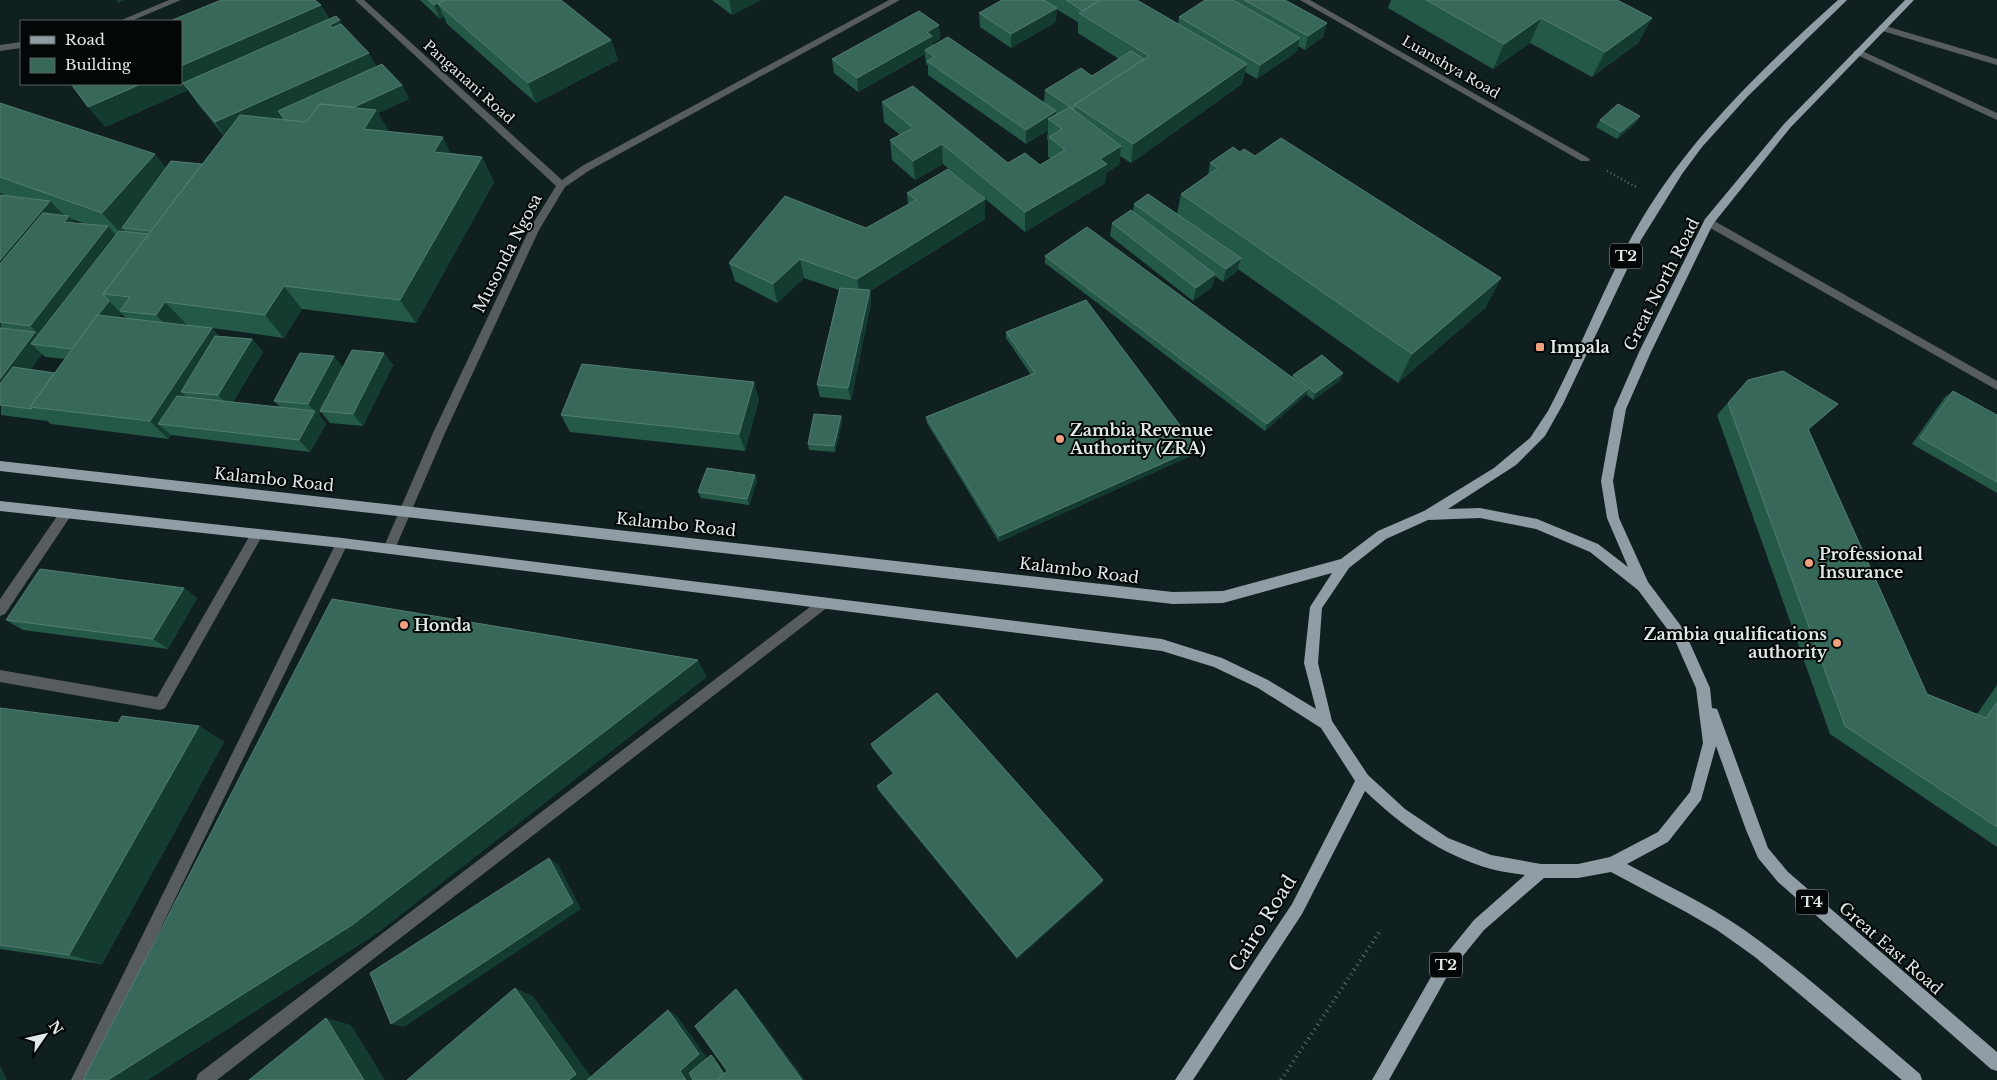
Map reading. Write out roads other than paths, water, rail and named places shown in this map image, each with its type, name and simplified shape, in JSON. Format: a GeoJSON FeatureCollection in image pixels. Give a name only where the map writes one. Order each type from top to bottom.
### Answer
{"type":"FeatureCollection","features":[{"type":"Feature","properties":{"kind":"main road","name":"T2"},"geometry":{"type":"LineString","coordinates":[[1427,515],[1490,477],[1535,441],[1557,404],[1624,259],[1659,200],[1692,153],[1729,110],[1783,54],[1843,0]]}},
{"type":"Feature","properties":{"kind":"main road","name":"Great North Road"},"geometry":{"type":"LineString","coordinates":[[1643,586],[1613,518],[1607,481],[1620,409],[1645,352],[1709,222],[1787,126],[1910,0]]}},
{"type":"Feature","properties":{"kind":"main road","name":"Kalambo Road"},"geometry":{"type":"LineString","coordinates":[[0,466],[1173,598],[1224,597],[1345,564]]}},
{"type":"Feature","properties":{"kind":"main road"},"geometry":{"type":"LineString","coordinates":[[0,506],[342,543],[1162,645],[1217,662],[1262,684],[1326,723]]}},
{"type":"Feature","properties":{"kind":"main road"},"geometry":{"type":"LineString","coordinates":[[1480,512],[1537,524],[1594,548],[1643,586],[1679,634],[1703,688],[1710,743],[1696,795],[1663,837],[1612,864],[1578,871],[1541,871],[1491,862],[1443,843],[1400,814],[1363,780],[1326,723],[1311,662],[1316,607],[1345,564],[1382,535],[1427,515],[1480,512]]}},
{"type":"Feature","properties":{"kind":"main road","name":"Great East Road"},"geometry":{"type":"LineString","coordinates":[[1703,688],[1753,830],[1763,853],[1783,877],[1997,1062]]}},
{"type":"Feature","properties":{"kind":"main road","name":"Cairo Road"},"geometry":{"type":"LineString","coordinates":[[1183,1080],[1297,909],[1363,780]]}},
{"type":"Feature","properties":{"kind":"main road"},"geometry":{"type":"LineString","coordinates":[[1612,864],[1706,914],[1738,935],[1914,1080]]}},
{"type":"Feature","properties":{"kind":"main road","name":"T2"},"geometry":{"type":"LineString","coordinates":[[1380,1080],[1444,968],[1479,925],[1541,871]]}},
{"type":"Feature","properties":{"kind":"street"},"geometry":{"type":"LineString","coordinates":[[126,20],[177,0]]}},
{"type":"Feature","properties":{"kind":"street","name":"Panganani Road"},"geometry":{"type":"LineString","coordinates":[[359,0],[561,185]]}},
{"type":"Feature","properties":{"kind":"street","name":"Musonda Ngosa"},"geometry":{"type":"LineString","coordinates":[[389,549],[404,511],[534,230],[561,185],[586,168],[896,0]]}},
{"type":"Feature","properties":{"kind":"street","name":"Luanshya Road"},"geometry":{"type":"LineString","coordinates":[[1304,0],[1585,159]]}},
{"type":"Feature","properties":{"kind":"street"},"geometry":{"type":"LineString","coordinates":[[1882,28],[1997,62]]}},
{"type":"Feature","properties":{"kind":"street"},"geometry":{"type":"LineString","coordinates":[[0,48],[20,45]]}},
{"type":"Feature","properties":{"kind":"street"},"geometry":{"type":"LineString","coordinates":[[1858,52],[1997,117]]}},
{"type":"Feature","properties":{"kind":"street"},"geometry":{"type":"LineString","coordinates":[[1709,222],[1997,386]]}},
{"type":"Feature","properties":{"kind":"street"},"geometry":{"type":"LineString","coordinates":[[0,610],[66,513]]}},
{"type":"Feature","properties":{"kind":"street"},"geometry":{"type":"LineString","coordinates":[[0,676],[160,704],[257,534]]}},
{"type":"Feature","properties":{"kind":"street"},"geometry":{"type":"LineString","coordinates":[[79,1080],[342,543]]}},
{"type":"Feature","properties":{"kind":"street"},"geometry":{"type":"LineString","coordinates":[[204,1080],[823,602]]}},
{"type":"Feature","properties":{"kind":"place","name":"Impala"},"geometry":{"type":"Point","coordinates":[1540,347]}},
{"type":"Feature","properties":{"kind":"place","name":"Zambia Revenue Authority (ZRA)"},"geometry":{"type":"Point","coordinates":[1060,439]}},
{"type":"Feature","properties":{"kind":"place","name":"Professional Insurance"},"geometry":{"type":"Point","coordinates":[1809,563]}},
{"type":"Feature","properties":{"kind":"place","name":"Honda"},"geometry":{"type":"Point","coordinates":[404,625]}},
{"type":"Feature","properties":{"kind":"place","name":"Zambia qualifications authority"},"geometry":{"type":"Point","coordinates":[1837,643]}}]}
